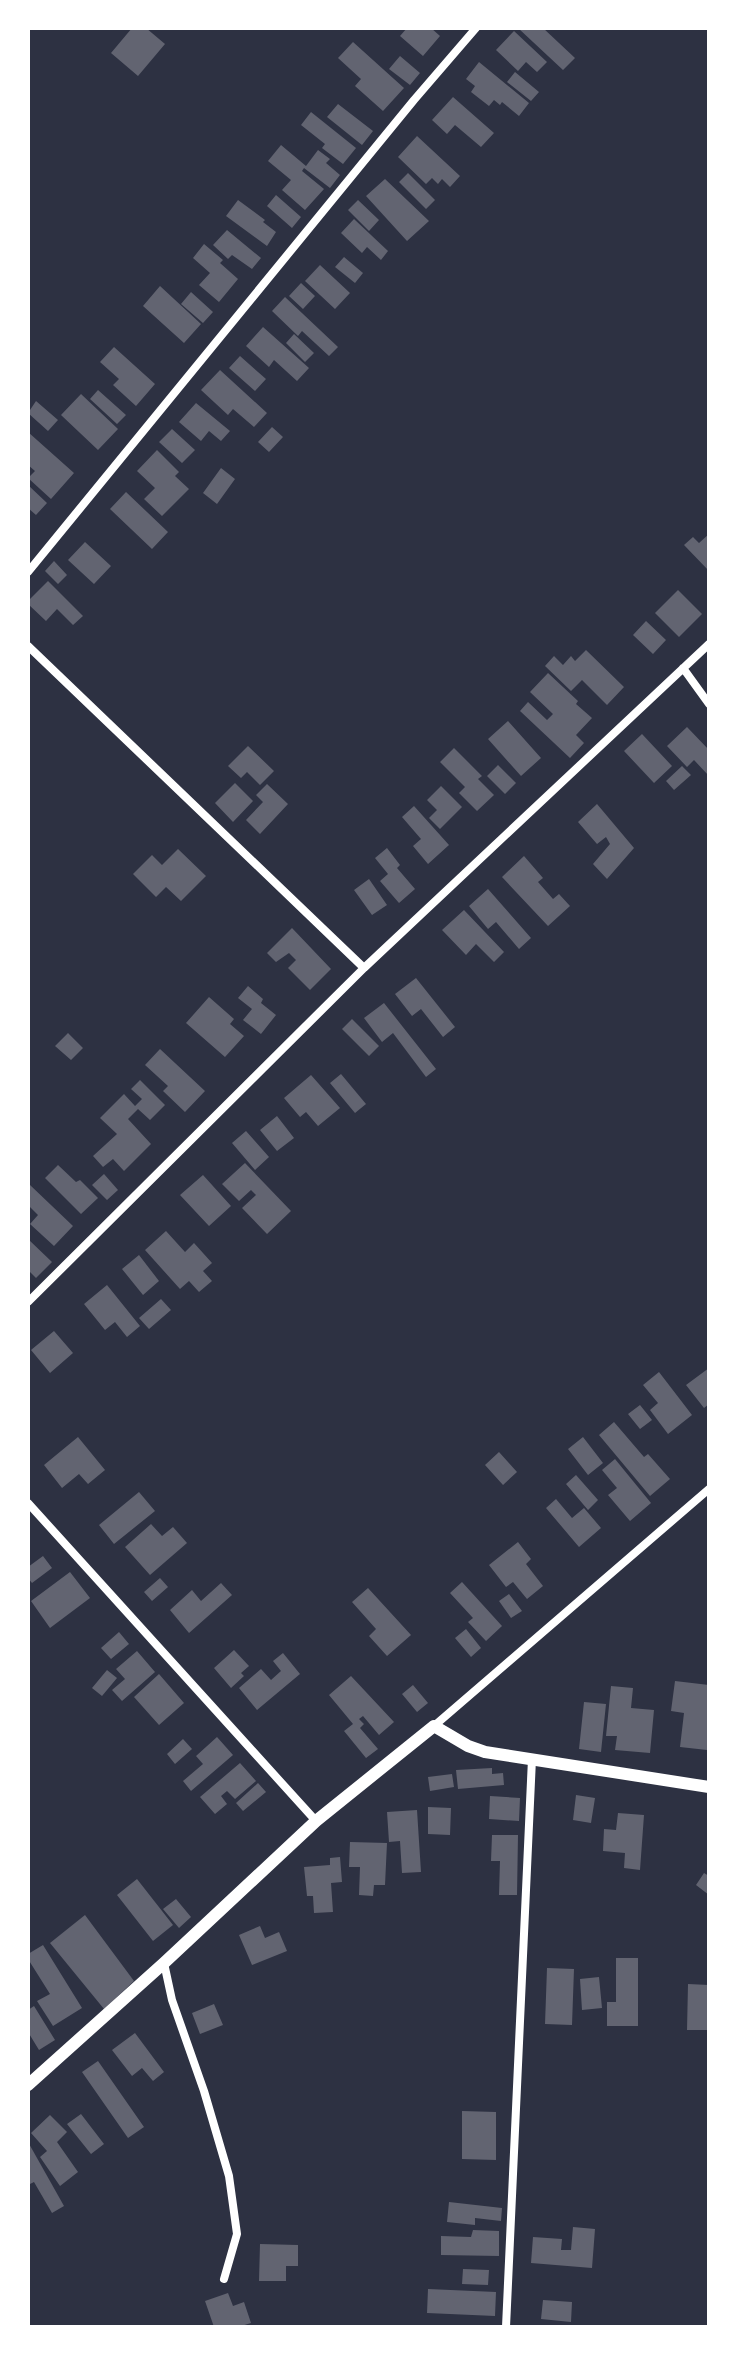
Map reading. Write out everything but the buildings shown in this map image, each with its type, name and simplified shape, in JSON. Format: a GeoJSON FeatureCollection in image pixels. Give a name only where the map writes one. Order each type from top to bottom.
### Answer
{"type":"FeatureCollection","features":[{"type":"Feature","properties":{"kind":"street"},"geometry":{"type":"LineString","coordinates":[[28,572],[476,28]]}},
{"type":"Feature","properties":{"kind":"street"},"geometry":{"type":"LineString","coordinates":[[28,1302],[364,968],[709,644]]}},
{"type":"Feature","properties":{"kind":"street"},"geometry":{"type":"LineString","coordinates":[[28,646],[364,968]]}},
{"type":"Feature","properties":{"kind":"street"},"geometry":{"type":"LineString","coordinates":[[683,668],[709,704]]}},
{"type":"Feature","properties":{"kind":"street"},"geometry":{"type":"LineString","coordinates":[[28,2085],[316,1821],[434,1726],[709,1489]]}},
{"type":"Feature","properties":{"kind":"street"},"geometry":{"type":"LineString","coordinates":[[28,1503],[316,1821]]}},
{"type":"Feature","properties":{"kind":"street"},"geometry":{"type":"LineString","coordinates":[[434,1726],[485,1752],[709,1787]]}},
{"type":"Feature","properties":{"kind":"street"},"geometry":{"type":"LineString","coordinates":[[506,2327],[532,1759]]}},
{"type":"Feature","properties":{"kind":"street"},"geometry":{"type":"LineString","coordinates":[[164,1963],[172,2000],[204,2091],[229,2176],[237,2234],[224,2279]]}}]}
